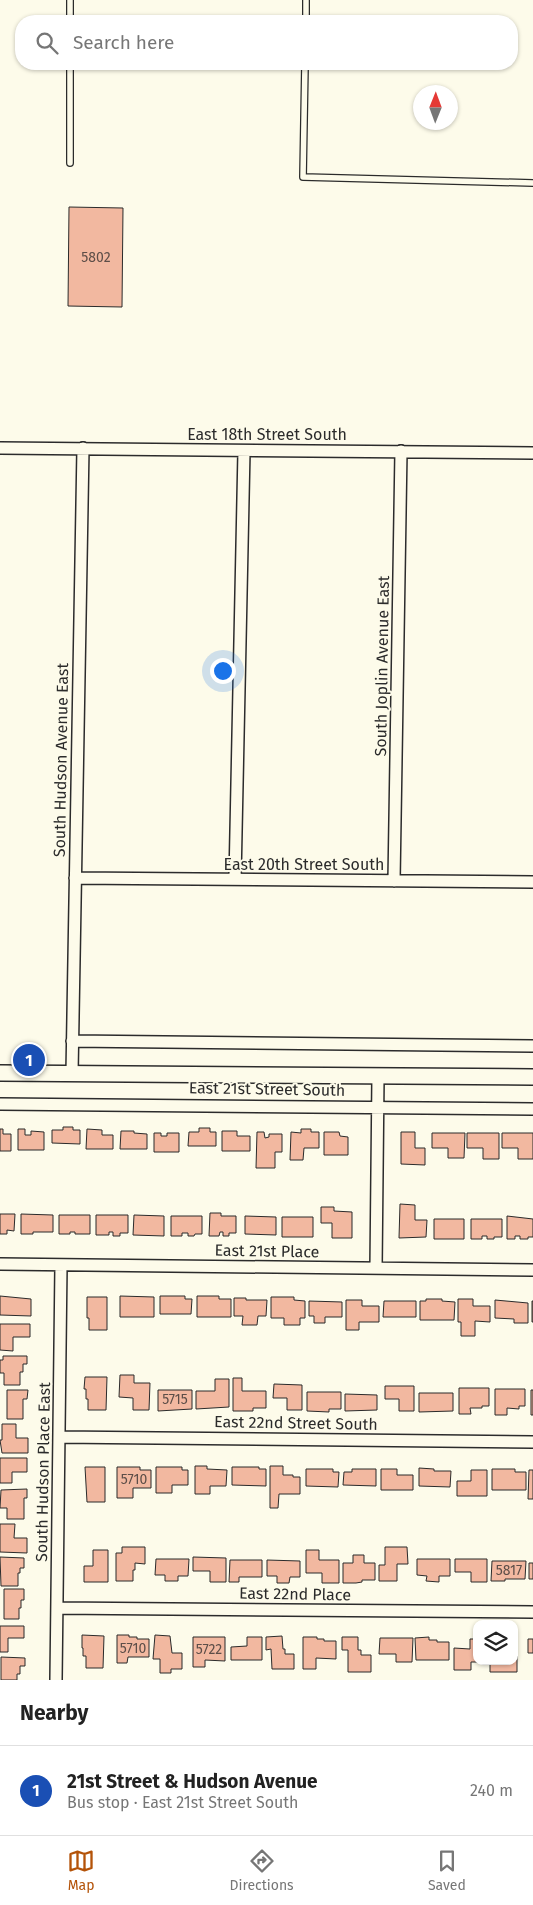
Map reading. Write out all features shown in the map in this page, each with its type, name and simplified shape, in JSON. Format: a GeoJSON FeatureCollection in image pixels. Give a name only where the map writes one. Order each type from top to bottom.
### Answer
{"type":"FeatureCollection","features":[{"type":"Feature","properties":{"kind":"main road","name":"East 21st Street South"},"geometry":{"type":"LineString","coordinates":[[0,1072],[533,1077]]}},
{"type":"Feature","properties":{"kind":"street","name":"East 18th Street South"},"geometry":{"type":"LineString","coordinates":[[0,448],[533,453]]}},
{"type":"Feature","properties":{"kind":"street","name":"South Hudson Avenue East"},"geometry":{"type":"LineString","coordinates":[[72,1073],[83,448]]}},
{"type":"Feature","properties":{"kind":"street"},"geometry":{"type":"LineString","coordinates":[[235,879],[244,451]]}},
{"type":"Feature","properties":{"kind":"street","name":"South Joplin Avenue East"},"geometry":{"type":"LineString","coordinates":[[394,881],[401,451]]}},
{"type":"Feature","properties":{"kind":"street","name":"East 20th Street South"},"geometry":{"type":"LineString","coordinates":[[75,878],[533,882]]}},
{"type":"Feature","properties":{"kind":"street"},"geometry":{"type":"LineString","coordinates":[[72,1041],[533,1046]]}},
{"type":"Feature","properties":{"kind":"street"},"geometry":{"type":"LineString","coordinates":[[376,1268],[378,1076]]}},
{"type":"Feature","properties":{"kind":"street","name":"East 21st Street South"},"geometry":{"type":"LineString","coordinates":[[0,1104],[533,1109]]}},
{"type":"Feature","properties":{"kind":"street","name":"East 21st Place"},"geometry":{"type":"LineString","coordinates":[[0,1264],[533,1270]]}},
{"type":"Feature","properties":{"kind":"street","name":"South Hudson Place East"},"geometry":{"type":"LineString","coordinates":[[56,1680],[61,1265]]}},
{"type":"Feature","properties":{"kind":"street","name":"East 22nd Street South"},"geometry":{"type":"LineString","coordinates":[[59,1437],[533,1442]]}},
{"type":"Feature","properties":{"kind":"street","name":"East 22nd Place"},"geometry":{"type":"LineString","coordinates":[[57,1608],[533,1612]]}},
{"type":"Feature","properties":{"kind":"lane"},"geometry":{"type":"LineString","coordinates":[[70,0],[70,15]]}},
{"type":"Feature","properties":{"kind":"lane"},"geometry":{"type":"LineString","coordinates":[[306,0],[306,15]]}},
{"type":"Feature","properties":{"kind":"lane"},"geometry":{"type":"LineString","coordinates":[[70,70],[70,163]]}},
{"type":"Feature","properties":{"kind":"lane"},"geometry":{"type":"LineString","coordinates":[[305,70],[303,177],[533,183]]}},
{"type":"Feature","properties":{"kind":"building"},"geometry":{"type":"Polygon","coordinates":[[[69,207],[123,208],[122,307],[68,306],[69,207]]]}},
{"type":"Feature","properties":{"kind":"building"},"geometry":{"type":"Polygon","coordinates":[[[63,1127],[73,1127],[73,1130],[80,1130],[80,1144],[52,1143],[52,1130],[63,1130],[63,1127]]]}},
{"type":"Feature","properties":{"kind":"building"},"geometry":{"type":"Polygon","coordinates":[[[199,1128],[210,1128],[210,1132],[216,1132],[216,1146],[188,1146],[189,1132],[199,1132],[199,1128]]]}},
{"type":"Feature","properties":{"kind":"building"},"geometry":{"type":"Polygon","coordinates":[[[0,1129],[3,1129],[3,1134],[11,1134],[11,1151],[0,1151],[0,1129]]]}},
{"type":"Feature","properties":{"kind":"building"},"geometry":{"type":"Polygon","coordinates":[[[18,1129],[25,1129],[25,1135],[31,1135],[31,1131],[44,1132],[44,1150],[18,1150],[18,1129]]]}},
{"type":"Feature","properties":{"kind":"building"},"geometry":{"type":"Polygon","coordinates":[[[87,1129],[102,1130],[102,1135],[113,1135],[113,1149],[86,1149],[87,1129]]]}},
{"type":"Feature","properties":{"kind":"building"},"geometry":{"type":"Polygon","coordinates":[[[301,1129],[311,1129],[311,1132],[319,1132],[319,1148],[304,1148],[303,1160],[290,1160],[291,1132],[301,1133],[301,1129]]]}},
{"type":"Feature","properties":{"kind":"building"},"geometry":{"type":"Polygon","coordinates":[[[121,1131],[147,1134],[147,1149],[120,1149],[121,1131]]]}},
{"type":"Feature","properties":{"kind":"building"},"geometry":{"type":"Polygon","coordinates":[[[222,1131],[237,1131],[237,1136],[250,1136],[250,1151],[222,1151],[222,1131]]]}},
{"type":"Feature","properties":{"kind":"building"},"geometry":{"type":"Polygon","coordinates":[[[257,1132],[264,1132],[265,1138],[269,1137],[269,1134],[282,1134],[282,1152],[275,1152],[275,1168],[256,1168],[257,1132]]]}},
{"type":"Feature","properties":{"kind":"building"},"geometry":{"type":"Polygon","coordinates":[[[324,1132],[339,1132],[340,1136],[348,1137],[348,1155],[324,1155],[324,1132]]]}},
{"type":"Feature","properties":{"kind":"building"},"geometry":{"type":"Polygon","coordinates":[[[401,1132],[415,1132],[415,1148],[425,1148],[425,1165],[401,1164],[401,1132]]]}},
{"type":"Feature","properties":{"kind":"building"},"geometry":{"type":"Polygon","coordinates":[[[154,1133],[161,1133],[161,1136],[167,1136],[167,1133],[179,1133],[179,1152],[154,1152],[154,1133]]]}},
{"type":"Feature","properties":{"kind":"building"},"geometry":{"type":"Polygon","coordinates":[[[432,1133],[465,1133],[464,1158],[448,1158],[448,1148],[432,1148],[432,1133]]]}},
{"type":"Feature","properties":{"kind":"building"},"geometry":{"type":"Polygon","coordinates":[[[467,1133],[499,1133],[499,1159],[483,1159],[483,1148],[467,1148],[467,1133]]]}},
{"type":"Feature","properties":{"kind":"building"},"geometry":{"type":"Polygon","coordinates":[[[502,1133],[533,1133],[533,1159],[518,1159],[518,1148],[502,1148],[502,1133]]]}},
{"type":"Feature","properties":{"kind":"building"},"geometry":{"type":"Polygon","coordinates":[[[400,1204],[415,1205],[415,1220],[427,1220],[426,1237],[399,1238],[400,1204]]]}},
{"type":"Feature","properties":{"kind":"building"},"geometry":{"type":"Polygon","coordinates":[[[321,1207],[334,1207],[334,1211],[352,1212],[352,1238],[332,1238],[332,1223],[321,1223],[321,1207]]]}},
{"type":"Feature","properties":{"kind":"building"},"geometry":{"type":"Polygon","coordinates":[[[210,1213],[221,1213],[221,1216],[236,1216],[236,1233],[229,1233],[229,1236],[223,1236],[223,1232],[220,1232],[219,1236],[209,1236],[210,1213]]]}},
{"type":"Feature","properties":{"kind":"building"},"geometry":{"type":"Polygon","coordinates":[[[0,1214],[15,1214],[14,1231],[7,1230],[7,1234],[0,1234],[0,1214]]]}},
{"type":"Feature","properties":{"kind":"building"},"geometry":{"type":"Polygon","coordinates":[[[21,1214],[53,1215],[53,1232],[21,1234],[21,1214]]]}},
{"type":"Feature","properties":{"kind":"building"},"geometry":{"type":"Polygon","coordinates":[[[59,1215],[90,1215],[90,1234],[70,1232],[70,1234],[59,1234],[59,1215]]]}},
{"type":"Feature","properties":{"kind":"building"},"geometry":{"type":"Polygon","coordinates":[[[96,1215],[128,1215],[128,1233],[120,1233],[120,1236],[113,1236],[113,1232],[109,1232],[109,1235],[96,1235],[96,1215]]]}},
{"type":"Feature","properties":{"kind":"building"},"geometry":{"type":"Polygon","coordinates":[[[134,1215],[164,1216],[164,1236],[133,1235],[134,1215]]]}},
{"type":"Feature","properties":{"kind":"building"},"geometry":{"type":"Polygon","coordinates":[[[171,1216],[202,1216],[202,1234],[188,1236],[188,1233],[182,1233],[182,1236],[171,1236],[171,1216]]]}},
{"type":"Feature","properties":{"kind":"building"},"geometry":{"type":"Polygon","coordinates":[[[245,1216],[276,1217],[276,1235],[245,1234],[245,1216]]]}},
{"type":"Feature","properties":{"kind":"building"},"geometry":{"type":"Polygon","coordinates":[[[507,1216],[533,1219],[533,1237],[520,1239],[520,1236],[515,1236],[515,1239],[507,1239],[507,1216]]]}},
{"type":"Feature","properties":{"kind":"building"},"geometry":{"type":"Polygon","coordinates":[[[282,1217],[313,1217],[313,1237],[282,1237],[282,1217]]]}},
{"type":"Feature","properties":{"kind":"building"},"geometry":{"type":"Polygon","coordinates":[[[434,1219],[464,1219],[464,1239],[434,1239],[434,1219]]]}},
{"type":"Feature","properties":{"kind":"building"},"geometry":{"type":"Polygon","coordinates":[[[471,1219],[502,1219],[502,1237],[487,1239],[487,1236],[482,1236],[482,1239],[471,1239],[471,1219]]]}},
{"type":"Feature","properties":{"kind":"building"},"geometry":{"type":"Polygon","coordinates":[[[0,1296],[31,1299],[31,1316],[0,1315],[0,1296]]]}},
{"type":"Feature","properties":{"kind":"building"},"geometry":{"type":"Polygon","coordinates":[[[120,1296],[154,1297],[154,1317],[120,1317],[120,1296]]]}},
{"type":"Feature","properties":{"kind":"building"},"geometry":{"type":"Polygon","coordinates":[[[160,1296],[185,1296],[185,1299],[192,1299],[191,1314],[160,1314],[160,1296]]]}},
{"type":"Feature","properties":{"kind":"building"},"geometry":{"type":"Polygon","coordinates":[[[197,1296],[219,1296],[219,1299],[231,1299],[231,1317],[197,1317],[197,1296]]]}},
{"type":"Feature","properties":{"kind":"building"},"geometry":{"type":"Polygon","coordinates":[[[87,1297],[107,1297],[107,1330],[89,1330],[87,1297]]]}},
{"type":"Feature","properties":{"kind":"building"},"geometry":{"type":"Polygon","coordinates":[[[271,1297],[294,1297],[294,1300],[305,1301],[305,1318],[300,1318],[300,1325],[284,1325],[284,1318],[271,1318],[271,1297]]]}},
{"type":"Feature","properties":{"kind":"building"},"geometry":{"type":"Polygon","coordinates":[[[234,1298],[267,1300],[266,1316],[258,1316],[257,1325],[242,1325],[243,1316],[234,1316],[234,1298]]]}},
{"type":"Feature","properties":{"kind":"building"},"geometry":{"type":"Polygon","coordinates":[[[426,1299],[442,1299],[442,1301],[455,1302],[454,1320],[420,1320],[420,1301],[426,1301],[426,1299]]]}},
{"type":"Feature","properties":{"kind":"building"},"geometry":{"type":"Polygon","coordinates":[[[458,1299],[473,1299],[473,1306],[490,1306],[490,1322],[475,1321],[475,1336],[461,1336],[461,1322],[458,1322],[458,1299]]]}},
{"type":"Feature","properties":{"kind":"building"},"geometry":{"type":"Polygon","coordinates":[[[346,1300],[362,1300],[362,1306],[379,1306],[379,1322],[359,1322],[359,1330],[346,1330],[346,1300]]]}},
{"type":"Feature","properties":{"kind":"building"},"geometry":{"type":"Polygon","coordinates":[[[495,1300],[528,1303],[528,1323],[514,1323],[514,1319],[495,1318],[495,1300]]]}},
{"type":"Feature","properties":{"kind":"building"},"geometry":{"type":"Polygon","coordinates":[[[309,1301],[342,1302],[342,1317],[325,1317],[325,1323],[314,1323],[314,1316],[309,1316],[309,1301]]]}},
{"type":"Feature","properties":{"kind":"building"},"geometry":{"type":"Polygon","coordinates":[[[384,1301],[416,1301],[416,1317],[383,1317],[384,1301]]]}},
{"type":"Feature","properties":{"kind":"building"},"geometry":{"type":"Polygon","coordinates":[[[533,1301],[533,1322],[532,1322],[533,1301]]]}},
{"type":"Feature","properties":{"kind":"building"},"geometry":{"type":"Polygon","coordinates":[[[0,1324],[30,1324],[30,1337],[13,1337],[13,1351],[0,1350],[0,1324]]]}},
{"type":"Feature","properties":{"kind":"building"},"geometry":{"type":"Polygon","coordinates":[[[3,1356],[27,1356],[27,1364],[23,1364],[23,1372],[20,1372],[20,1385],[4,1385],[4,1373],[0,1373],[0,1360],[3,1360],[3,1356]]]}},
{"type":"Feature","properties":{"kind":"building"},"geometry":{"type":"Polygon","coordinates":[[[120,1375],[134,1375],[134,1383],[150,1383],[149,1410],[133,1410],[133,1398],[119,1397],[120,1375]]]}},
{"type":"Feature","properties":{"kind":"building"},"geometry":{"type":"Polygon","coordinates":[[[85,1377],[107,1377],[106,1410],[88,1410],[88,1399],[86,1399],[86,1389],[84,1389],[85,1377]]]}},
{"type":"Feature","properties":{"kind":"building"},"geometry":{"type":"Polygon","coordinates":[[[233,1378],[242,1378],[242,1391],[266,1391],[266,1408],[253,1408],[253,1411],[233,1411],[233,1378]]]}},
{"type":"Feature","properties":{"kind":"building"},"geometry":{"type":"Polygon","coordinates":[[[215,1379],[229,1379],[229,1407],[196,1409],[196,1391],[215,1391],[215,1379]]]}},
{"type":"Feature","properties":{"kind":"building"},"geometry":{"type":"Polygon","coordinates":[[[274,1384],[302,1385],[302,1410],[287,1410],[287,1398],[273,1398],[274,1384]]]}},
{"type":"Feature","properties":{"kind":"building"},"geometry":{"type":"Polygon","coordinates":[[[385,1386],[414,1386],[414,1411],[399,1411],[399,1399],[385,1399],[385,1386]]]}},
{"type":"Feature","properties":{"kind":"building"},"geometry":{"type":"Polygon","coordinates":[[[459,1388],[489,1388],[489,1406],[470,1408],[471,1414],[459,1414],[459,1388]]]}},
{"type":"Feature","properties":{"kind":"building"},"geometry":{"type":"Polygon","coordinates":[[[495,1389],[525,1389],[525,1406],[519,1406],[519,1409],[507,1408],[507,1415],[495,1415],[495,1389]]]}},
{"type":"Feature","properties":{"kind":"building"},"geometry":{"type":"Polygon","coordinates":[[[7,1390],[28,1390],[27,1399],[23,1399],[23,1419],[7,1419],[7,1390]]]}},
{"type":"Feature","properties":{"kind":"building"},"geometry":{"type":"Polygon","coordinates":[[[158,1390],[192,1390],[192,1409],[158,1411],[158,1390]]]}},
{"type":"Feature","properties":{"kind":"building"},"geometry":{"type":"Polygon","coordinates":[[[531,1390],[533,1390],[533,1415],[531,1415],[531,1390]]]}},
{"type":"Feature","properties":{"kind":"building"},"geometry":{"type":"Polygon","coordinates":[[[307,1392],[341,1392],[341,1409],[329,1409],[329,1412],[307,1411],[307,1392]]]}},
{"type":"Feature","properties":{"kind":"building"},"geometry":{"type":"Polygon","coordinates":[[[419,1393],[453,1393],[453,1411],[419,1412],[419,1393]]]}},
{"type":"Feature","properties":{"kind":"building"},"geometry":{"type":"Polygon","coordinates":[[[345,1394],[377,1395],[377,1410],[345,1411],[345,1394]]]}},
{"type":"Feature","properties":{"kind":"building"},"geometry":{"type":"Polygon","coordinates":[[[2,1424],[16,1424],[16,1438],[28,1438],[28,1453],[2,1453],[0,1440],[2,1440],[2,1424]]]}},
{"type":"Feature","properties":{"kind":"building"},"geometry":{"type":"Polygon","coordinates":[[[0,1458],[27,1458],[27,1472],[12,1472],[12,1483],[0,1483],[0,1458]]]}},
{"type":"Feature","properties":{"kind":"building"},"geometry":{"type":"Polygon","coordinates":[[[195,1466],[227,1470],[226,1486],[210,1486],[210,1494],[195,1494],[195,1466]]]}},
{"type":"Feature","properties":{"kind":"building"},"geometry":{"type":"Polygon","coordinates":[[[270,1466],[283,1466],[283,1475],[300,1477],[300,1494],[279,1494],[278,1508],[270,1508],[270,1466]]]}},
{"type":"Feature","properties":{"kind":"building"},"geometry":{"type":"Polygon","coordinates":[[[85,1467],[105,1467],[105,1502],[87,1502],[85,1467]]]}},
{"type":"Feature","properties":{"kind":"building"},"geometry":{"type":"Polygon","coordinates":[[[117,1467],[140,1467],[140,1470],[151,1470],[151,1488],[133,1488],[133,1498],[117,1498],[117,1467]]]}},
{"type":"Feature","properties":{"kind":"building"},"geometry":{"type":"Polygon","coordinates":[[[156,1467],[182,1467],[182,1470],[188,1470],[188,1485],[172,1485],[172,1493],[156,1493],[156,1467]]]}},
{"type":"Feature","properties":{"kind":"building"},"geometry":{"type":"Polygon","coordinates":[[[232,1467],[259,1467],[259,1469],[266,1469],[266,1486],[232,1485],[232,1467]]]}},
{"type":"Feature","properties":{"kind":"building"},"geometry":{"type":"Polygon","coordinates":[[[419,1468],[434,1469],[434,1471],[451,1471],[450,1487],[419,1486],[419,1468]]]}},
{"type":"Feature","properties":{"kind":"building"},"geometry":{"type":"Polygon","coordinates":[[[306,1469],[333,1469],[333,1472],[339,1472],[338,1487],[306,1486],[306,1469]]]}},
{"type":"Feature","properties":{"kind":"building"},"geometry":{"type":"Polygon","coordinates":[[[352,1469],[376,1469],[376,1486],[343,1485],[344,1472],[352,1472],[352,1469]]]}},
{"type":"Feature","properties":{"kind":"building"},"geometry":{"type":"Polygon","coordinates":[[[381,1469],[397,1469],[397,1475],[413,1475],[413,1490],[381,1490],[381,1469]]]}},
{"type":"Feature","properties":{"kind":"building"},"geometry":{"type":"Polygon","coordinates":[[[492,1469],[515,1469],[515,1472],[526,1472],[526,1490],[492,1490],[492,1469]]]}},
{"type":"Feature","properties":{"kind":"building"},"geometry":{"type":"Polygon","coordinates":[[[471,1470],[487,1470],[487,1496],[457,1496],[457,1481],[471,1481],[471,1470]]]}},
{"type":"Feature","properties":{"kind":"building"},"geometry":{"type":"Polygon","coordinates":[[[529,1470],[533,1470],[533,1499],[528,1499],[529,1470]]]}},
{"type":"Feature","properties":{"kind":"building"},"geometry":{"type":"Polygon","coordinates":[[[27,1489],[27,1498],[24,1498],[24,1519],[7,1519],[7,1508],[0,1508],[1,1490],[27,1489]]]}},
{"type":"Feature","properties":{"kind":"building"},"geometry":{"type":"Polygon","coordinates":[[[0,1524],[15,1524],[14,1538],[27,1538],[27,1553],[0,1552],[0,1524]]]}},
{"type":"Feature","properties":{"kind":"building"},"geometry":{"type":"Polygon","coordinates":[[[122,1547],[145,1547],[145,1564],[135,1563],[133,1581],[116,1581],[116,1553],[122,1553],[122,1547]]]}},
{"type":"Feature","properties":{"kind":"building"},"geometry":{"type":"Polygon","coordinates":[[[385,1547],[407,1547],[408,1564],[397,1564],[397,1581],[379,1581],[379,1565],[385,1565],[385,1547]]]}},
{"type":"Feature","properties":{"kind":"building"},"geometry":{"type":"Polygon","coordinates":[[[93,1550],[108,1550],[108,1582],[84,1582],[84,1566],[93,1566],[93,1550]]]}},
{"type":"Feature","properties":{"kind":"building"},"geometry":{"type":"Polygon","coordinates":[[[306,1550],[319,1550],[319,1560],[339,1560],[339,1583],[322,1583],[322,1573],[306,1573],[306,1550]]]}},
{"type":"Feature","properties":{"kind":"building"},"geometry":{"type":"Polygon","coordinates":[[[353,1555],[364,1555],[364,1563],[375,1563],[375,1580],[343,1583],[343,1563],[353,1563],[353,1555]]]}},
{"type":"Feature","properties":{"kind":"building"},"geometry":{"type":"Polygon","coordinates":[[[0,1557],[24,1558],[24,1568],[20,1568],[20,1573],[18,1573],[18,1586],[1,1586],[0,1557]]]}},
{"type":"Feature","properties":{"kind":"building"},"geometry":{"type":"Polygon","coordinates":[[[193,1557],[226,1558],[226,1582],[210,1582],[210,1571],[193,1571],[193,1557]]]}},
{"type":"Feature","properties":{"kind":"building"},"geometry":{"type":"Polygon","coordinates":[[[156,1559],[189,1559],[188,1576],[178,1576],[178,1581],[165,1581],[165,1575],[155,1575],[156,1559]]]}},
{"type":"Feature","properties":{"kind":"building"},"geometry":{"type":"Polygon","coordinates":[[[417,1559],[450,1559],[450,1576],[439,1576],[439,1582],[426,1581],[427,1576],[417,1575],[417,1559]]]}},
{"type":"Feature","properties":{"kind":"building"},"geometry":{"type":"Polygon","coordinates":[[[455,1559],[487,1559],[487,1582],[471,1582],[471,1572],[455,1572],[455,1559]]]}},
{"type":"Feature","properties":{"kind":"building"},"geometry":{"type":"Polygon","coordinates":[[[230,1560],[262,1560],[262,1577],[239,1577],[239,1582],[229,1582],[230,1560]]]}},
{"type":"Feature","properties":{"kind":"building"},"geometry":{"type":"Polygon","coordinates":[[[267,1560],[300,1561],[300,1577],[290,1577],[289,1583],[277,1583],[277,1576],[267,1576],[267,1560]]]}},
{"type":"Feature","properties":{"kind":"building"},"geometry":{"type":"Polygon","coordinates":[[[492,1561],[526,1561],[525,1579],[491,1581],[492,1561]]]}},
{"type":"Feature","properties":{"kind":"building"},"geometry":{"type":"Polygon","coordinates":[[[529,1563],[533,1563],[533,1579],[529,1579],[529,1563]]]}},
{"type":"Feature","properties":{"kind":"building"},"geometry":{"type":"Polygon","coordinates":[[[4,1589],[24,1589],[24,1600],[21,1600],[21,1608],[19,1608],[19,1619],[4,1619],[4,1589]]]}},
{"type":"Feature","properties":{"kind":"building"},"geometry":{"type":"Polygon","coordinates":[[[0,1626],[24,1626],[24,1638],[8,1638],[8,1652],[0,1652],[0,1626]]]}},
{"type":"Feature","properties":{"kind":"building"},"geometry":{"type":"Polygon","coordinates":[[[82,1635],[104,1636],[103,1668],[86,1668],[86,1656],[83,1656],[82,1648],[82,1635]]]}},
{"type":"Feature","properties":{"kind":"building"},"geometry":{"type":"Polygon","coordinates":[[[117,1635],[149,1639],[149,1657],[128,1657],[127,1663],[117,1663],[117,1635]]]}},
{"type":"Feature","properties":{"kind":"building"},"geometry":{"type":"Polygon","coordinates":[[[155,1635],[170,1636],[172,1653],[182,1653],[182,1669],[171,1669],[171,1673],[160,1673],[160,1659],[153,1659],[155,1635]]]}},
{"type":"Feature","properties":{"kind":"building"},"geometry":{"type":"Polygon","coordinates":[[[282,1636],[285,1654],[294,1654],[294,1669],[272,1669],[271,1649],[266,1650],[266,1637],[282,1636]]]}},
{"type":"Feature","properties":{"kind":"building"},"geometry":{"type":"Polygon","coordinates":[[[193,1637],[225,1637],[225,1661],[205,1660],[205,1667],[193,1667],[193,1637]]]}},
{"type":"Feature","properties":{"kind":"building"},"geometry":{"type":"Polygon","coordinates":[[[247,1637],[262,1637],[262,1660],[231,1660],[231,1647],[247,1646],[247,1637]]]}},
{"type":"Feature","properties":{"kind":"building"},"geometry":{"type":"Polygon","coordinates":[[[303,1637],[317,1637],[317,1639],[324,1639],[324,1641],[336,1641],[336,1659],[316,1658],[316,1669],[303,1669],[303,1637]]]}},
{"type":"Feature","properties":{"kind":"building"},"geometry":{"type":"Polygon","coordinates":[[[342,1637],[358,1637],[358,1650],[361,1650],[361,1655],[371,1655],[371,1672],[348,1672],[348,1650],[342,1650],[342,1637]]]}},
{"type":"Feature","properties":{"kind":"building"},"geometry":{"type":"Polygon","coordinates":[[[429,1637],[429,1640],[437,1640],[437,1642],[449,1642],[449,1660],[416,1660],[415,1638],[429,1637]]]}},
{"type":"Feature","properties":{"kind":"building"},"geometry":{"type":"Polygon","coordinates":[[[380,1638],[413,1638],[412,1662],[396,1662],[396,1654],[379,1654],[380,1638]]]}},
{"type":"Feature","properties":{"kind":"building"},"geometry":{"type":"Polygon","coordinates":[[[470,1639],[473,1639],[471,1670],[454,1670],[454,1648],[470,1649],[470,1639]]]}},
{"type":"Feature","properties":{"kind":"building"},"geometry":{"type":"Polygon","coordinates":[[[528,1639],[533,1639],[533,1653],[528,1653],[528,1639]]]}},
{"type":"Feature","properties":{"kind":"building"},"geometry":{"type":"Polygon","coordinates":[[[1,1657],[25,1658],[25,1666],[20,1666],[20,1674],[17,1674],[17,1680],[1,1680],[1,1657]]]}},
{"type":"Feature","properties":{"kind":"building"},"geometry":{"type":"Polygon","coordinates":[[[490,1665],[517,1665],[517,1672],[490,1672],[490,1665]]]}},
{"type":"Feature","properties":{"kind":"place","name":"21st Street & Hudson Avenue"},"geometry":{"type":"Point","coordinates":[29,1060]}}]}
